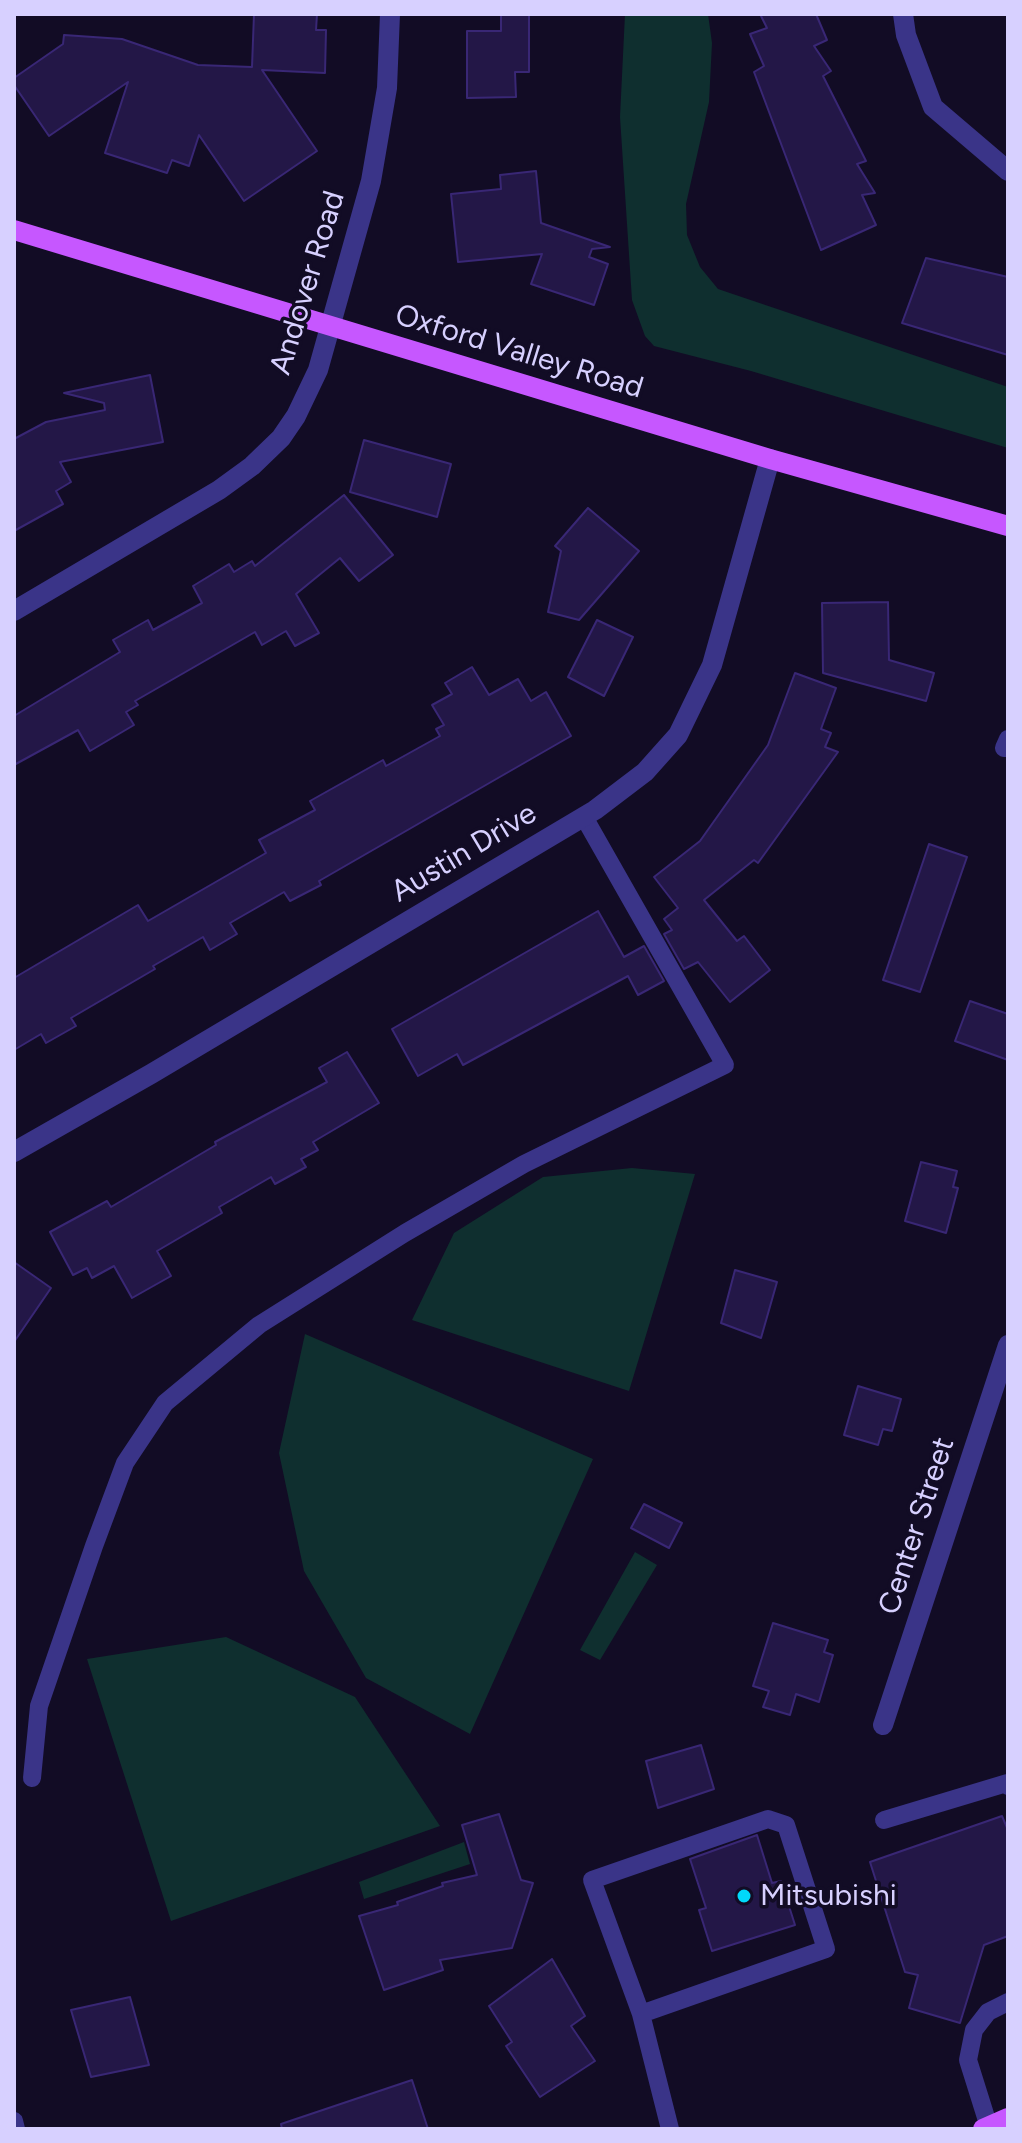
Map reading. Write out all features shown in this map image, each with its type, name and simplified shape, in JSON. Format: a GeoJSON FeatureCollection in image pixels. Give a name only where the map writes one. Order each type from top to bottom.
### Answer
{"type":"FeatureCollection","features":[{"type":"Feature","properties":{"kind":"main road","name":"Oxford Valley Road"},"geometry":{"type":"LineString","coordinates":[[14,230],[770,459],[1008,526]]}},
{"type":"Feature","properties":{"kind":"street","name":"Andover Road"},"geometry":{"type":"LineString","coordinates":[[14,611],[219,490],[252,466],[281,438],[296,416],[318,370],[371,181],[387,88],[390,14]]}},
{"type":"Feature","properties":{"kind":"street"},"geometry":{"type":"LineString","coordinates":[[903,14],[906,35],[933,107],[1008,171]]}},
{"type":"Feature","properties":{"kind":"street","name":"Austin Drive"},"geometry":{"type":"LineString","coordinates":[[14,1152],[584,817],[645,772],[678,735],[712,665],[770,459]]}},
{"type":"Feature","properties":{"kind":"street","name":"Center Street"},"geometry":{"type":"LineString","coordinates":[[883,1725],[1008,1345]]}},
{"type":"Feature","properties":{"kind":"lane"},"geometry":{"type":"LineString","coordinates":[[32,1778],[39,1706],[94,1546],[125,1463],[165,1403],[259,1325],[405,1233],[524,1164],[725,1065],[584,817]]}},
{"type":"Feature","properties":{"kind":"lane"},"geometry":{"type":"LineString","coordinates":[[884,1820],[1007,1783],[1008,1786]]}},
{"type":"Feature","properties":{"kind":"lane"},"geometry":{"type":"LineString","coordinates":[[641,2014],[826,1949],[786,1825],[768,1819],[592,1880],[641,2014],[670,2129]]}},
{"type":"Feature","properties":{"kind":"lane"},"geometry":{"type":"LineString","coordinates":[[993,2125],[968,2060],[974,2030],[988,2012],[1008,2002]]}},
{"type":"Feature","properties":{"kind":"lane"},"geometry":{"type":"LineString","coordinates":[[14,2121],[16,2129]]}},
{"type":"Feature","properties":{"kind":"green space"},"geometry":{"type":"Polygon","coordinates":[[[625,14],[708,14],[712,43],[709,102],[686,204],[687,235],[700,267],[718,289],[1008,387],[1008,448],[751,371],[654,346],[645,336],[632,300],[620,117],[625,14]]]}},
{"type":"Feature","properties":{"kind":"green space"},"geometry":{"type":"Polygon","coordinates":[[[632,1168],[695,1174],[629,1391],[412,1320],[454,1233],[543,1177],[632,1168]]]}},
{"type":"Feature","properties":{"kind":"green space"},"geometry":{"type":"Polygon","coordinates":[[[305,1334],[593,1459],[470,1734],[366,1678],[304,1571],[279,1453],[305,1334]]]}},
{"type":"Feature","properties":{"kind":"green space"},"geometry":{"type":"Polygon","coordinates":[[[635,1552],[657,1565],[600,1660],[580,1650],[635,1552]]]}},
{"type":"Feature","properties":{"kind":"green space"},"geometry":{"type":"Polygon","coordinates":[[[226,1637],[355,1697],[440,1826],[171,1921],[87,1659],[226,1637]]]}},
{"type":"Feature","properties":{"kind":"green space"},"geometry":{"type":"Polygon","coordinates":[[[464,1842],[470,1864],[364,1899],[359,1882],[464,1842]]]}},
{"type":"Feature","properties":{"kind":"building"},"geometry":{"type":"Polygon","coordinates":[[[254,14],[317,14],[316,30],[326,30],[325,73],[262,70],[317,151],[244,201],[199,135],[189,166],[172,160],[167,173],[105,153],[128,82],[49,136],[14,85],[14,78],[63,44],[64,35],[122,39],[198,65],[252,67],[254,14]]]}},
{"type":"Feature","properties":{"kind":"building"},"geometry":{"type":"Polygon","coordinates":[[[501,14],[529,14],[529,72],[515,72],[516,97],[467,98],[467,31],[501,31],[501,14]]]}},
{"type":"Feature","properties":{"kind":"building"},"geometry":{"type":"Polygon","coordinates":[[[760,14],[816,14],[827,40],[814,46],[831,71],[823,76],[866,161],[857,164],[875,193],[862,195],[876,225],[821,250],[754,72],[764,66],[750,34],[767,28],[760,14]]]}},
{"type":"Feature","properties":{"kind":"building"},"geometry":{"type":"Polygon","coordinates":[[[536,171],[541,223],[610,247],[592,249],[589,257],[608,264],[594,305],[531,284],[542,254],[458,262],[451,194],[501,189],[500,175],[536,171]]]}},
{"type":"Feature","properties":{"kind":"building"},"geometry":{"type":"Polygon","coordinates":[[[926,258],[1008,277],[1008,355],[902,323],[926,258]]]}},
{"type":"Feature","properties":{"kind":"building"},"geometry":{"type":"Polygon","coordinates":[[[150,375],[163,442],[60,462],[71,482],[56,491],[63,504],[14,531],[14,439],[46,422],[105,410],[104,403],[64,393],[150,375]]]}},
{"type":"Feature","properties":{"kind":"building"},"geometry":{"type":"Polygon","coordinates":[[[364,440],[451,464],[437,517],[350,492],[364,440]]]}},
{"type":"Feature","properties":{"kind":"building"},"geometry":{"type":"Polygon","coordinates":[[[344,495],[393,555],[359,581],[340,558],[296,594],[319,633],[295,646],[286,631],[262,645],[255,632],[135,701],[138,705],[126,712],[134,725],[90,751],[78,730],[14,765],[14,716],[120,652],[113,640],[148,620],[153,630],[202,603],[193,586],[229,564],[234,572],[252,561],[255,566],[344,495]]]}},
{"type":"Feature","properties":{"kind":"building"},"geometry":{"type":"Polygon","coordinates":[[[588,508],[639,551],[579,620],[548,612],[561,551],[555,546],[588,508]]]}},
{"type":"Feature","properties":{"kind":"building"},"geometry":{"type":"Polygon","coordinates":[[[888,602],[889,660],[934,673],[926,701],[823,673],[822,603],[888,602]]]}},
{"type":"Feature","properties":{"kind":"building"},"geometry":{"type":"Polygon","coordinates":[[[597,620],[633,637],[604,696],[568,677],[597,620]]]}},
{"type":"Feature","properties":{"kind":"building"},"geometry":{"type":"Polygon","coordinates":[[[472,667],[489,695],[518,679],[531,701],[546,692],[571,736],[319,881],[321,885],[290,901],[284,892],[230,923],[237,934],[210,950],[203,937],[153,966],[155,969],[71,1018],[76,1026],[46,1043],[41,1034],[14,1050],[14,978],[138,905],[148,921],[266,853],[259,840],[315,810],[310,801],[383,760],[386,766],[440,736],[436,729],[444,725],[432,705],[452,694],[445,683],[472,667]]]}},
{"type":"Feature","properties":{"kind":"building"},"geometry":{"type":"Polygon","coordinates":[[[795,673],[836,688],[821,729],[831,733],[825,747],[838,752],[758,863],[754,860],[704,900],[737,941],[744,936],[770,970],[730,1002],[698,962],[684,969],[664,934],[672,930],[664,919],[678,908],[654,877],[700,841],[768,745],[795,673]]]}},
{"type":"Feature","properties":{"kind":"building"},"geometry":{"type":"Polygon","coordinates":[[[929,844],[967,857],[920,992],[883,980],[929,844]]]}},
{"type":"Feature","properties":{"kind":"building"},"geometry":{"type":"Polygon","coordinates":[[[598,911],[624,957],[644,946],[664,981],[638,995],[628,976],[463,1065],[457,1054],[418,1076],[392,1029],[598,911]]]}},
{"type":"Feature","properties":{"kind":"building"},"geometry":{"type":"Polygon","coordinates":[[[970,1001],[1008,1014],[1008,1060],[955,1041],[970,1001]]]}},
{"type":"Feature","properties":{"kind":"building"},"geometry":{"type":"Polygon","coordinates":[[[347,1052],[379,1103],[313,1142],[318,1150],[301,1159],[306,1167],[275,1184],[271,1177],[219,1207],[222,1213],[157,1251],[171,1276],[132,1298],[114,1266],[92,1278],[87,1268],[73,1275],[50,1232],[107,1201],[111,1207],[216,1145],[215,1142],[327,1082],[319,1068],[347,1052]]]}},
{"type":"Feature","properties":{"kind":"building"},"geometry":{"type":"Polygon","coordinates":[[[921,1162],[957,1171],[953,1187],[958,1188],[946,1233],[905,1221],[921,1162]]]}},
{"type":"Feature","properties":{"kind":"building"},"geometry":{"type":"Polygon","coordinates":[[[14,1262],[51,1288],[14,1342],[14,1262]]]}},
{"type":"Feature","properties":{"kind":"building"},"geometry":{"type":"Polygon","coordinates":[[[735,1270],[777,1282],[761,1338],[721,1323],[735,1270]]]}},
{"type":"Feature","properties":{"kind":"building"},"geometry":{"type":"Polygon","coordinates":[[[858,1386],[901,1399],[892,1431],[883,1429],[878,1445],[844,1435],[858,1386]]]}},
{"type":"Feature","properties":{"kind":"building"},"geometry":{"type":"Polygon","coordinates":[[[644,1504],[682,1523],[669,1548],[631,1528],[644,1504]]]}},
{"type":"Feature","properties":{"kind":"building"},"geometry":{"type":"Polygon","coordinates":[[[773,1623],[828,1640],[824,1652],[833,1655],[819,1702],[796,1694],[790,1715],[763,1707],[769,1691],[753,1686],[773,1623]]]}},
{"type":"Feature","properties":{"kind":"building"},"geometry":{"type":"Polygon","coordinates":[[[701,1745],[714,1789],[658,1808],[646,1761],[701,1745]]]}},
{"type":"Feature","properties":{"kind":"building"},"geometry":{"type":"Polygon","coordinates":[[[499,1814],[521,1880],[533,1883],[512,1948],[440,1960],[443,1970],[384,1990],[359,1916],[398,1905],[397,1902],[443,1886],[442,1883],[477,1875],[462,1825],[499,1814]]]}},
{"type":"Feature","properties":{"kind":"building"},"geometry":{"type":"Polygon","coordinates":[[[1002,1816],[1008,1830],[1008,1936],[984,1945],[960,2023],[909,2008],[918,1975],[905,1972],[870,1862],[1002,1816]]]}},
{"type":"Feature","properties":{"kind":"building","name":"Mitsubishi"},"geometry":{"type":"Polygon","coordinates":[[[757,1835],[772,1883],[781,1881],[795,1925],[712,1951],[699,1910],[706,1908],[690,1859],[757,1835]]]}},
{"type":"Feature","properties":{"kind":"building"},"geometry":{"type":"Polygon","coordinates":[[[552,1959],[585,2016],[571,2026],[595,2061],[540,2097],[506,2046],[512,2042],[489,2006],[552,1959]]]}},
{"type":"Feature","properties":{"kind":"building"},"geometry":{"type":"Polygon","coordinates":[[[130,1997],[149,2065],[91,2077],[71,2010],[130,1997]]]}},
{"type":"Feature","properties":{"kind":"building"},"geometry":{"type":"Polygon","coordinates":[[[412,2080],[428,2129],[282,2129],[281,2124],[412,2080]]]}},
{"type":"Feature","properties":{"kind":"place","name":"Mitsubishi"},"geometry":{"type":"Point","coordinates":[744,1896]}}]}
